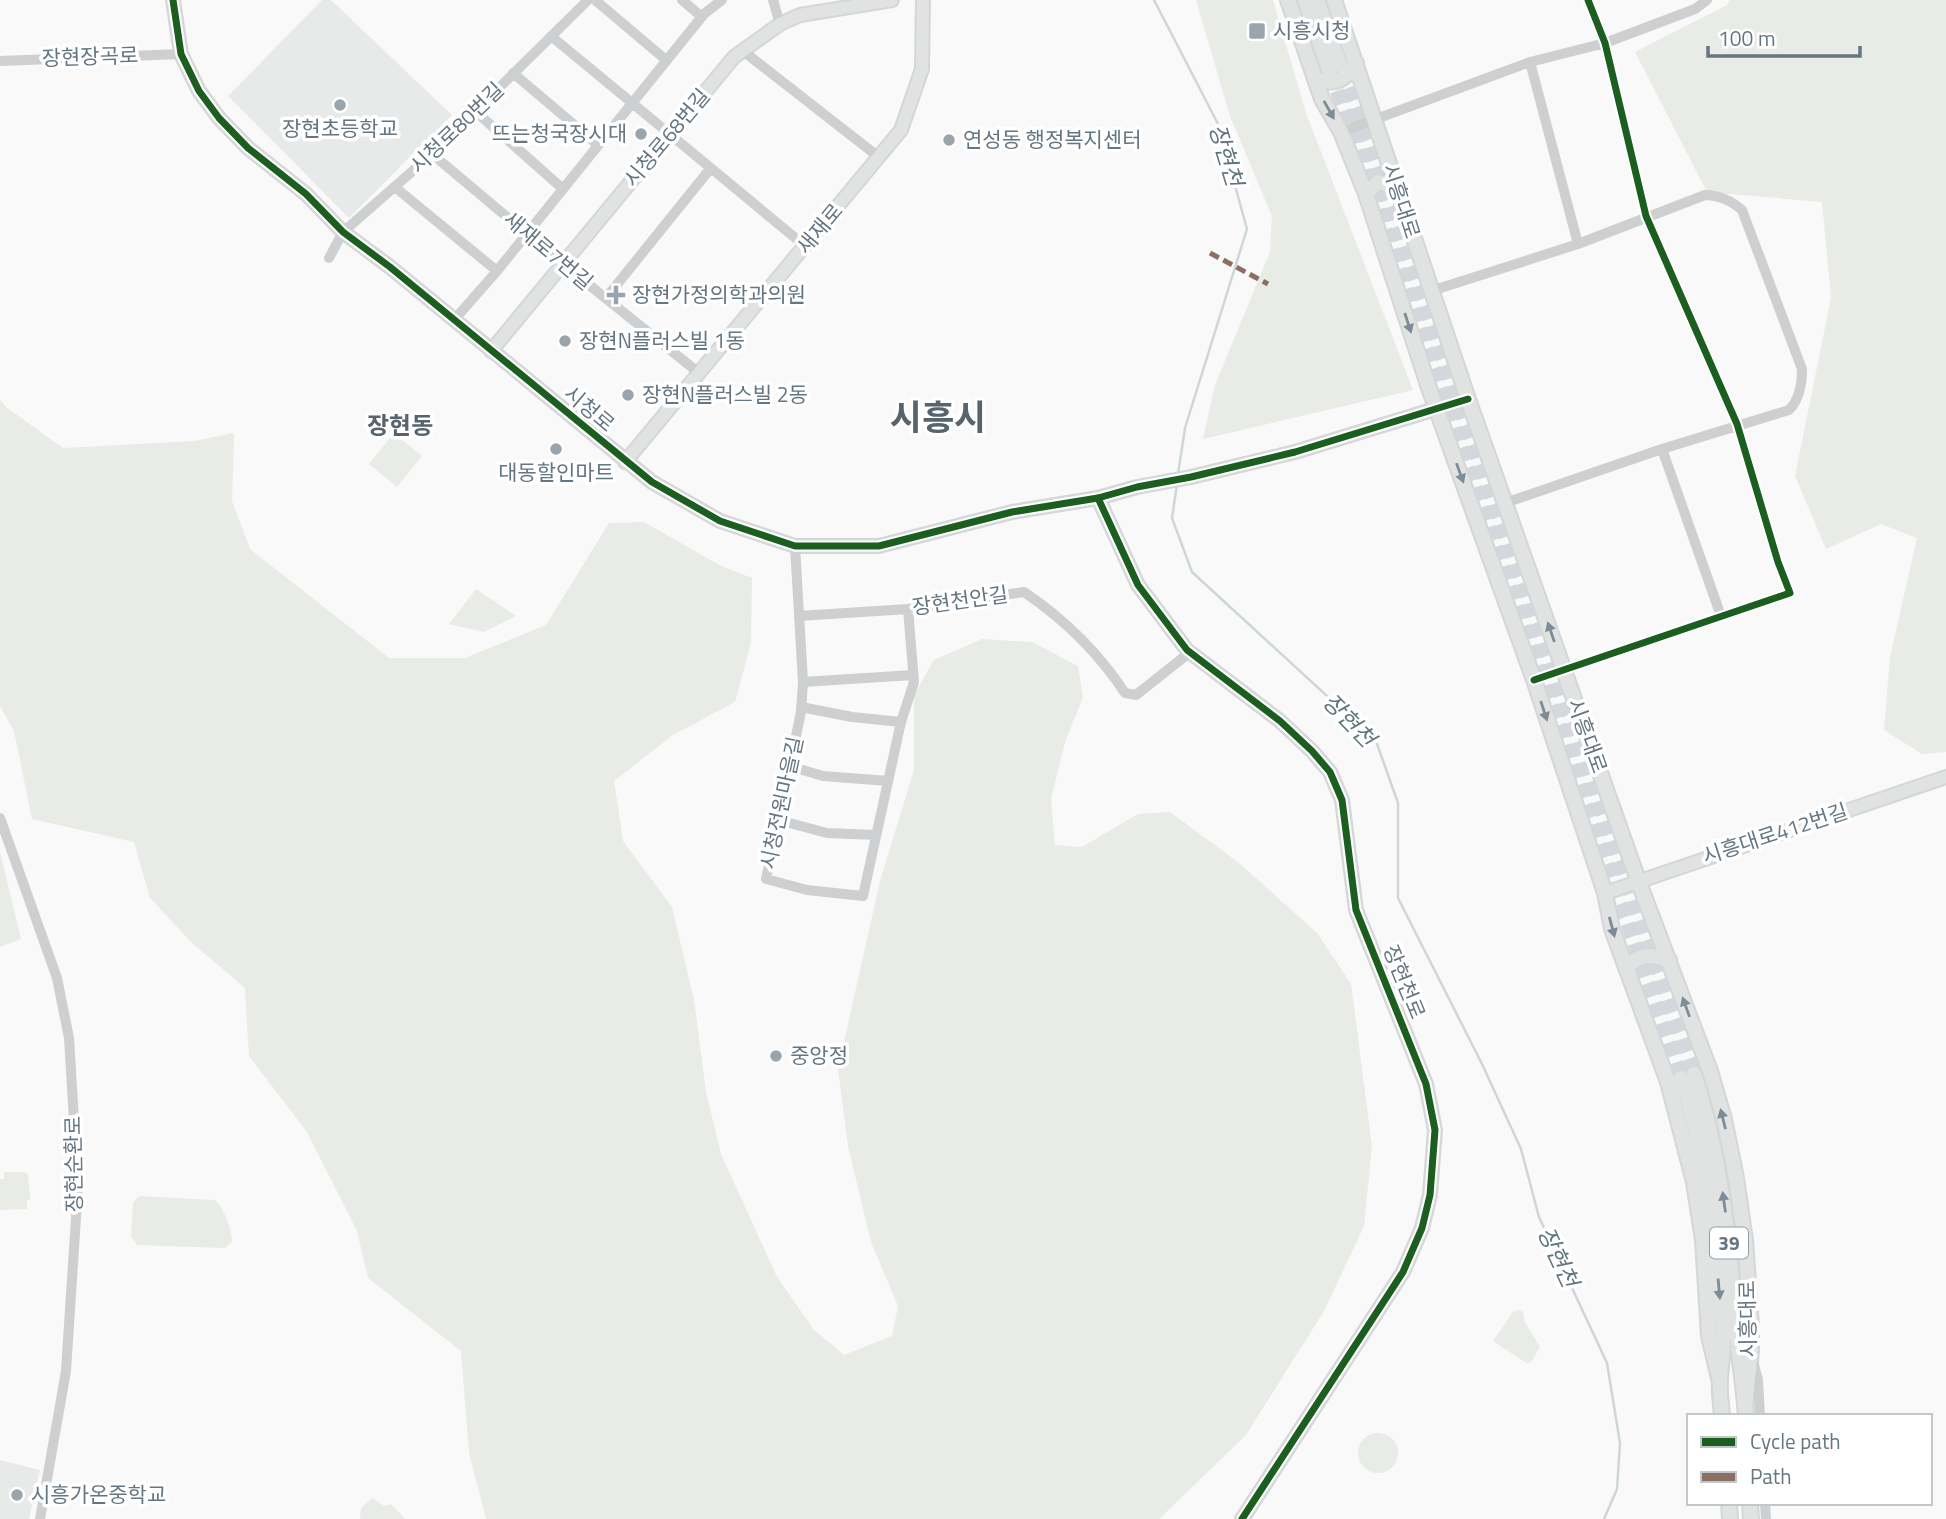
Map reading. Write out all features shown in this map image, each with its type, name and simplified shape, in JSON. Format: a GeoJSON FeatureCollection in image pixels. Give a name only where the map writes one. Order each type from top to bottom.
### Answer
{"type":"FeatureCollection","features":[{"type":"Feature","properties":{"kind":"main road","name":"시흥대로"},"geometry":{"type":"LineString","coordinates":[[1289,0],[1322,99],[1341,132],[1366,194],[1437,409],[1534,680],[1605,893],[1612,929],[1668,1082],[1695,1182],[1703,1240],[1709,1336],[1720,1382]]}},
{"type":"Feature","properties":{"kind":"main road"},"geometry":{"type":"LineString","coordinates":[[1305,0],[1335,67],[1317,0]]}},
{"type":"Feature","properties":{"kind":"main road","name":"시흥대로"},"geometry":{"type":"LineString","coordinates":[[1334,0],[1468,399],[1638,880],[1710,1071],[1724,1119],[1745,1240],[1751,1352],[1745,1410]]}},
{"type":"Feature","properties":{"kind":"main road"},"geometry":{"type":"LineString","coordinates":[[1316,80],[1339,82],[1349,75],[1356,64]]}},
{"type":"Feature","properties":{"kind":"main road"},"geometry":{"type":"LineString","coordinates":[[1366,194],[1378,182],[1384,181],[1396,186]]}},
{"type":"Feature","properties":{"kind":"main road"},"geometry":{"type":"LineString","coordinates":[[1626,968],[1635,959],[1646,954],[1669,960]]}},
{"type":"Feature","properties":{"kind":"main road","name":"시흥대로"},"geometry":{"type":"LineString","coordinates":[[1722,1414],[1720,1382],[1723,1334],[1714,1225],[1688,1076],[1708,1118],[1718,1162],[1727,1224],[1745,1410]]}},
{"type":"Feature","properties":{"kind":"street","name":"시청로"},"geometry":{"type":"LineString","coordinates":[[173,0],[181,54],[200,91],[219,118],[248,148],[306,194],[344,232],[652,482],[720,522],[795,546],[879,546],[1012,512],[1098,498],[1295,452],[1468,399]]}},
{"type":"Feature","properties":{"kind":"street","name":"시청로80번길"},"geometry":{"type":"LineString","coordinates":[[329,258],[344,232],[432,154],[588,0]]}},
{"type":"Feature","properties":{"kind":"street"},"geometry":{"type":"LineString","coordinates":[[595,0],[666,60]]}},
{"type":"Feature","properties":{"kind":"street"},"geometry":{"type":"LineString","coordinates":[[682,0],[702,17]]}},
{"type":"Feature","properties":{"kind":"street"},"geometry":{"type":"LineString","coordinates":[[454,320],[497,271],[702,17],[722,0]]}},
{"type":"Feature","properties":{"kind":"street"},"geometry":{"type":"LineString","coordinates":[[774,0],[779,24]]}},
{"type":"Feature","properties":{"kind":"street","name":"시청로68번길"},"geometry":{"type":"LineString","coordinates":[[491,351],[734,57],[779,24],[800,15],[892,0]]}},
{"type":"Feature","properties":{"kind":"street","name":"새재로"},"geometry":{"type":"LineString","coordinates":[[625,462],[901,130],[922,69],[923,0]]}},
{"type":"Feature","properties":{"kind":"street"},"geometry":{"type":"LineString","coordinates":[[1534,680],[1790,593],[1778,562],[1737,424],[1646,216],[1605,43],[1588,0]]}},
{"type":"Feature","properties":{"kind":"street"},"geometry":{"type":"LineString","coordinates":[[1341,132],[1530,62],[1605,43],[1695,9],[1707,0]]}},
{"type":"Feature","properties":{"kind":"street"},"geometry":{"type":"LineString","coordinates":[[551,36],[805,246]]}},
{"type":"Feature","properties":{"kind":"street"},"geometry":{"type":"LineString","coordinates":[[743,51],[880,158]]}},
{"type":"Feature","properties":{"kind":"street","name":"장현장곡로"},"geometry":{"type":"LineString","coordinates":[[0,61],[181,54]]}},
{"type":"Feature","properties":{"kind":"street"},"geometry":{"type":"LineString","coordinates":[[1530,62],[1578,244]]}},
{"type":"Feature","properties":{"kind":"street"},"geometry":{"type":"LineString","coordinates":[[513,73],[598,145]]}},
{"type":"Feature","properties":{"kind":"street"},"geometry":{"type":"LineString","coordinates":[[475,111],[563,189]]}},
{"type":"Feature","properties":{"kind":"street","name":"새재로7번길"},"geometry":{"type":"LineString","coordinates":[[432,154],[699,373]]}},
{"type":"Feature","properties":{"kind":"street"},"geometry":{"type":"LineString","coordinates":[[606,298],[710,169]]}},
{"type":"Feature","properties":{"kind":"street"},"geometry":{"type":"LineString","coordinates":[[396,188],[497,271]]}},
{"type":"Feature","properties":{"kind":"street"},"geometry":{"type":"LineString","coordinates":[[1431,291],[1578,244],[1705,195],[1723,197],[1742,210],[1802,369],[1797,397],[1789,410],[1737,424],[1505,503]]}},
{"type":"Feature","properties":{"kind":"street"},"geometry":{"type":"LineString","coordinates":[[1662,449],[1721,616]]}},
{"type":"Feature","properties":{"kind":"street","name":"장현천로"},"geometry":{"type":"LineString","coordinates":[[1098,498],[1138,585],[1189,653],[1280,721],[1330,772],[1342,800],[1356,910],[1426,1084],[1435,1130],[1430,1195],[1422,1228],[1403,1272],[1242,1519]]}},
{"type":"Feature","properties":{"kind":"street","name":"시청전원마을길"},"geometry":{"type":"LineString","coordinates":[[795,546],[803,682],[801,707],[766,879],[807,890],[863,896],[901,722],[914,682],[908,609]]}},
{"type":"Feature","properties":{"kind":"street","name":"장현천안길"},"geometry":{"type":"LineString","coordinates":[[799,616],[908,609],[1024,592],[1046,607],[1082,639],[1125,693],[1136,695],[1189,653]]}},
{"type":"Feature","properties":{"kind":"street"},"geometry":{"type":"LineString","coordinates":[[803,682],[914,675]]}},
{"type":"Feature","properties":{"kind":"street"},"geometry":{"type":"LineString","coordinates":[[801,707],[852,717],[901,722]]}},
{"type":"Feature","properties":{"kind":"street"},"geometry":{"type":"LineString","coordinates":[[789,766],[824,776],[888,781]]}},
{"type":"Feature","properties":{"kind":"street","name":"시흥대로412번길"},"geometry":{"type":"LineString","coordinates":[[1605,893],[1946,777]]}},
{"type":"Feature","properties":{"kind":"street","name":"장현순환로"},"geometry":{"type":"LineString","coordinates":[[0,818],[57,978],[69,1038],[78,1187],[66,1371],[40,1519]]}},
{"type":"Feature","properties":{"kind":"street"},"geometry":{"type":"LineString","coordinates":[[778,820],[827,833],[876,835]]}},
{"type":"Feature","properties":{"kind":"street"},"geometry":{"type":"LineString","coordinates":[[1751,1352],[1758,1380],[1760,1414]]}},
{"type":"Feature","properties":{"kind":"shaded area","name":"장현초등학교"},"geometry":{"type":"Polygon","coordinates":[[[322,0],[331,0],[452,115],[349,218],[228,96],[322,0]]]}},
{"type":"Feature","properties":{"kind":"shaded area"},"geometry":{"type":"Polygon","coordinates":[[[1196,0],[1273,0],[1306,113],[1413,390],[1203,439],[1215,385],[1270,252],[1272,216],[1230,116],[1196,0]]]}},
{"type":"Feature","properties":{"kind":"shaded area"},"geometry":{"type":"Polygon","coordinates":[[[1730,0],[1946,0],[1946,752],[1922,754],[1884,730],[1890,657],[1917,538],[1881,524],[1826,549],[1795,476],[1831,298],[1822,202],[1707,192],[1635,52],[1727,5],[1730,0]]]}},
{"type":"Feature","properties":{"kind":"shaded area"},"geometry":{"type":"Polygon","coordinates":[[[0,400],[63,448],[195,441],[234,433],[232,501],[250,549],[389,658],[465,658],[546,625],[609,523],[644,522],[721,566],[752,578],[751,643],[735,702],[673,735],[614,781],[623,841],[672,907],[694,1000],[706,1092],[721,1154],[777,1277],[814,1330],[844,1355],[892,1336],[898,1306],[871,1242],[848,1146],[838,1069],[880,881],[914,770],[914,695],[934,660],[982,639],[1032,642],[1078,666],[1083,697],[1065,742],[1051,799],[1055,845],[1082,847],[1138,814],[1170,812],[1239,863],[1317,933],[1351,984],[1372,1146],[1364,1226],[1324,1311],[1246,1435],[1159,1519],[486,1519],[469,1453],[461,1351],[368,1278],[357,1231],[307,1132],[249,1056],[245,988],[191,942],[150,898],[134,842],[32,819],[14,731],[0,706],[0,400]]]}},
{"type":"Feature","properties":{"kind":"shaded area"},"geometry":{"type":"Polygon","coordinates":[[[394,433],[422,456],[397,487],[369,464],[394,433]]]}},
{"type":"Feature","properties":{"kind":"shaded area"},"geometry":{"type":"Polygon","coordinates":[[[476,589],[516,616],[484,632],[449,624],[476,589]]]}},
{"type":"Feature","properties":{"kind":"shaded area"},"geometry":{"type":"Polygon","coordinates":[[[0,852],[21,939],[0,947],[0,852]]]}},
{"type":"Feature","properties":{"kind":"shaded area"},"geometry":{"type":"Polygon","coordinates":[[[4,1172],[28,1174],[30,1200],[27,1200],[27,1209],[0,1210],[0,1179],[4,1179],[4,1172]]]}},
{"type":"Feature","properties":{"kind":"shaded area"},"geometry":{"type":"Polygon","coordinates":[[[139,1196],[215,1200],[227,1219],[232,1242],[225,1248],[137,1245],[131,1236],[133,1203],[139,1196]]]}},
{"type":"Feature","properties":{"kind":"shaded area"},"geometry":{"type":"Polygon","coordinates":[[[1513,1312],[1523,1312],[1525,1322],[1540,1347],[1528,1364],[1493,1341],[1513,1312]]]}},
{"type":"Feature","properties":{"kind":"shaded area"},"geometry":{"type":"Polygon","coordinates":[[[1378,1433],[1386,1434],[1392,1439],[1397,1445],[1397,1461],[1392,1467],[1386,1472],[1378,1473],[1370,1472],[1364,1467],[1359,1461],[1358,1453],[1359,1445],[1364,1439],[1370,1434],[1378,1433]]]}},
{"type":"Feature","properties":{"kind":"shaded area","name":"시흥가온중학교"},"geometry":{"type":"Polygon","coordinates":[[[0,1460],[40,1470],[29,1519],[0,1519],[0,1460]]]}},
{"type":"Feature","properties":{"kind":"shaded area"},"geometry":{"type":"Polygon","coordinates":[[[372,1498],[384,1506],[391,1504],[405,1519],[360,1519],[361,1508],[372,1498]]]}},
{"type":"Feature","properties":{"kind":"waterway","name":"장현천"},"geometry":{"type":"LineString","coordinates":[[1154,0],[1218,124],[1247,229],[1185,428],[1178,474]]}},
{"type":"Feature","properties":{"kind":"waterway","name":"장현천"},"geometry":{"type":"LineString","coordinates":[[1177,484],[1172,518],[1192,572],[1376,741],[1398,803],[1398,898],[1482,1064],[1521,1149],[1539,1217],[1607,1363],[1620,1443],[1617,1489],[1604,1519]]}},
{"type":"Feature","properties":{"kind":"tunnel"},"geometry":{"type":"LineString","coordinates":[[1341,68],[1694,1074]]}},
{"type":"Feature","properties":{"kind":"tunnel"},"geometry":{"type":"LineString","coordinates":[[1330,71],[1681,1078]]}},
{"type":"Feature","properties":{"kind":"marked path"},"geometry":{"type":"LineString","coordinates":[[1210,253],[1268,284]]}},
{"type":"Feature","properties":{"kind":"cycle path"},"geometry":{"type":"LineString","coordinates":[[173,0],[181,54],[199,91],[219,118],[248,148],[306,194],[343,232],[390,267],[652,482],[720,521],[795,546],[879,546],[1012,512],[1098,498],[1295,452],[1468,399]]}},
{"type":"Feature","properties":{"kind":"cycle path"},"geometry":{"type":"LineString","coordinates":[[1534,680],[1790,593],[1778,562],[1737,424],[1646,216],[1605,43],[1588,0]]}},
{"type":"Feature","properties":{"kind":"cycle path"},"geometry":{"type":"LineString","coordinates":[[1098,498],[1138,585],[1187,650],[1280,721],[1330,772],[1342,800],[1356,910],[1426,1084],[1435,1130],[1430,1195],[1422,1228],[1403,1272],[1242,1519]]}},
{"type":"Feature","properties":{"kind":"place","name":"시흥시청"},"geometry":{"type":"Point","coordinates":[1257,31]}},
{"type":"Feature","properties":{"kind":"place","name":"장현초등학교"},"geometry":{"type":"Point","coordinates":[340,105]}},
{"type":"Feature","properties":{"kind":"place","name":"뜨는청국장시대"},"geometry":{"type":"Point","coordinates":[641,134]}},
{"type":"Feature","properties":{"kind":"place","name":"연성동 행정복지센터"},"geometry":{"type":"Point","coordinates":[949,140]}},
{"type":"Feature","properties":{"kind":"place","name":"장현가정의학과의원"},"geometry":{"type":"Point","coordinates":[616,295]}},
{"type":"Feature","properties":{"kind":"place","name":"장현N플러스빌 1동"},"geometry":{"type":"Point","coordinates":[565,341]}},
{"type":"Feature","properties":{"kind":"place","name":"장현N플러스빌 2동"},"geometry":{"type":"Point","coordinates":[628,395]}},
{"type":"Feature","properties":{"kind":"place","name":"대동할인마트"},"geometry":{"type":"Point","coordinates":[556,449]}},
{"type":"Feature","properties":{"kind":"place","name":"중앙정"},"geometry":{"type":"Point","coordinates":[776,1056]}},
{"type":"Feature","properties":{"kind":"place","name":"시흥가온중학교"},"geometry":{"type":"Point","coordinates":[17,1495]}},
{"type":"Feature","properties":{"kind":"district","name":"시흥시"},"geometry":{"type":"Point","coordinates":[938,418]}},
{"type":"Feature","properties":{"kind":"district","name":"장현동"},"geometry":{"type":"Point","coordinates":[400,426]}}]}
